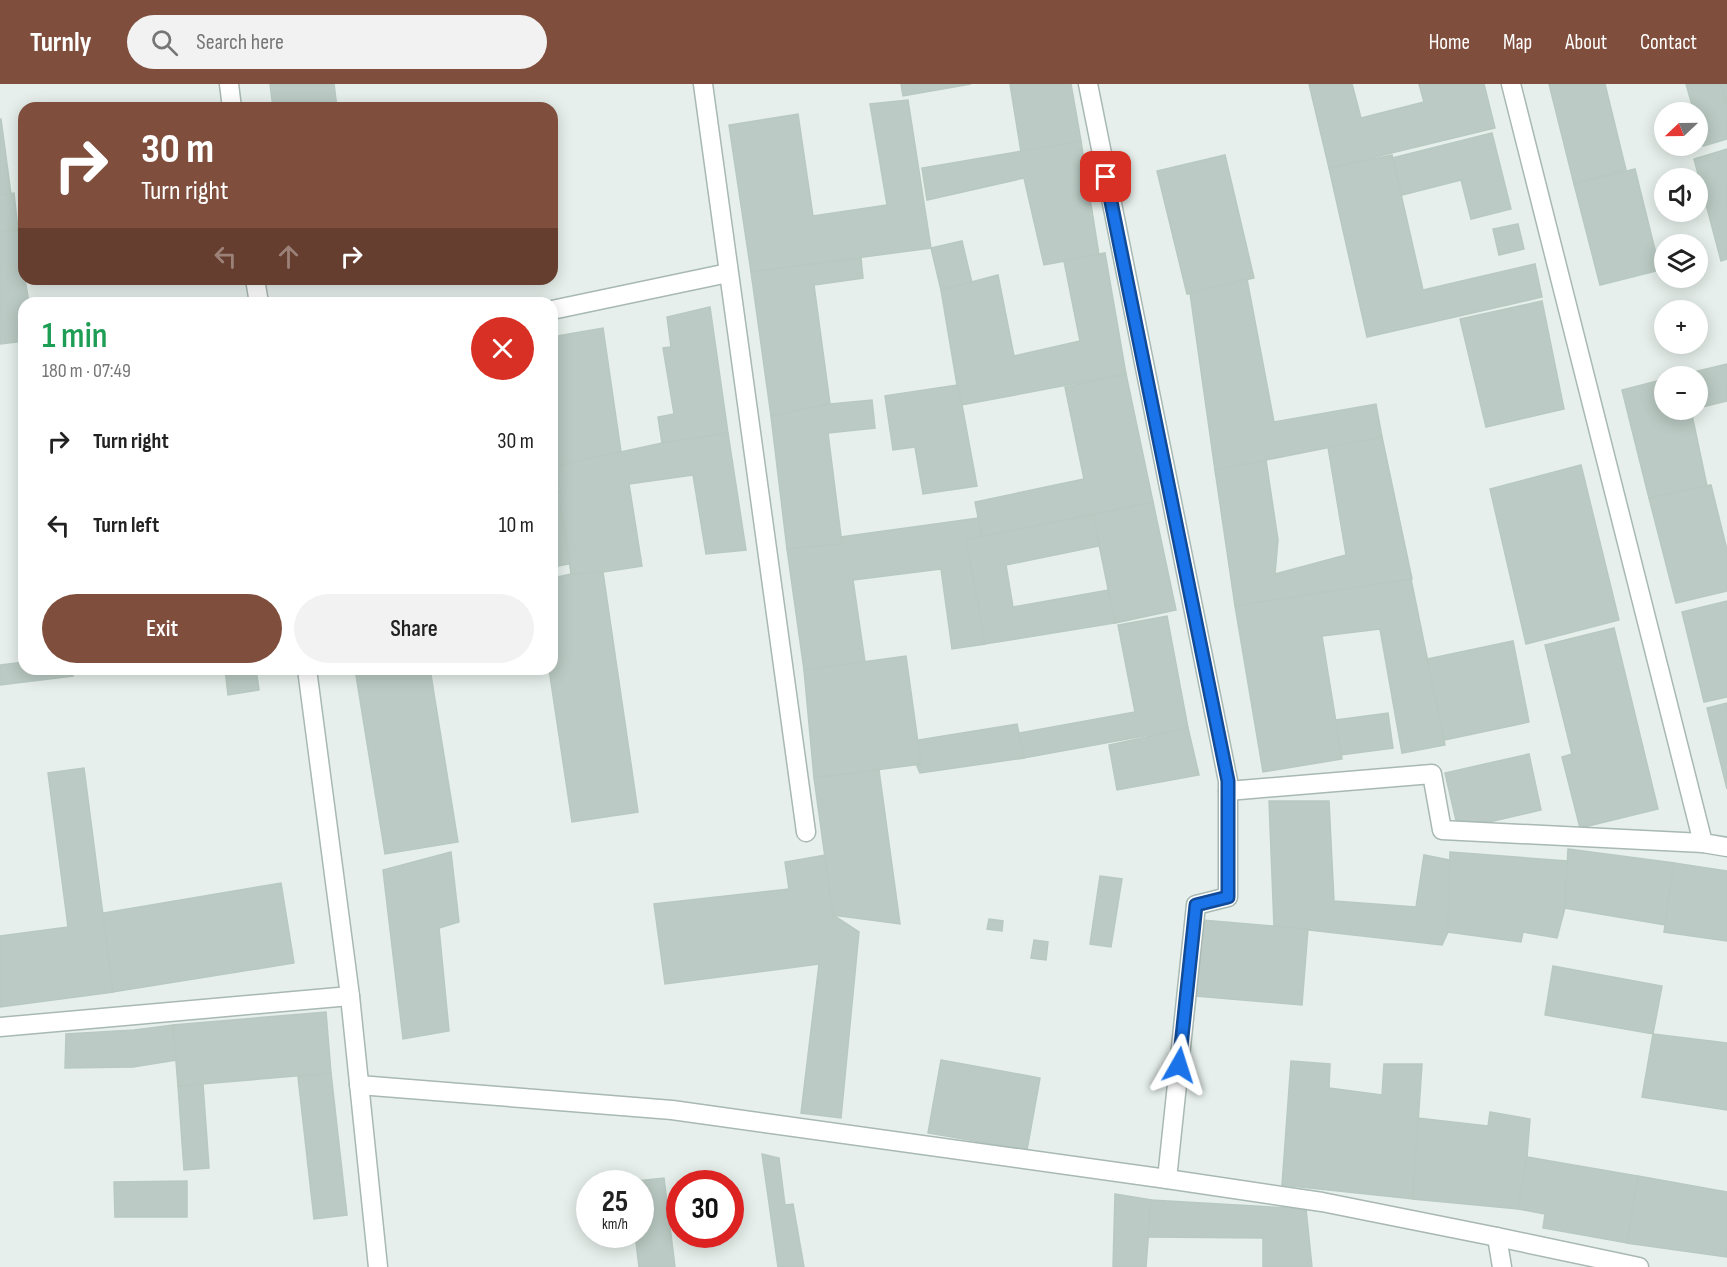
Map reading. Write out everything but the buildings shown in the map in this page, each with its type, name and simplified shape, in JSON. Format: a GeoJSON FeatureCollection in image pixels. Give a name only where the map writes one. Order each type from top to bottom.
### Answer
{"type":"FeatureCollection","features":[{"type":"Feature","properties":{"kind":"street"},"geometry":{"type":"LineString","coordinates":[[229,84],[231,102]]}},
{"type":"Feature","properties":{"kind":"street"},"geometry":{"type":"LineString","coordinates":[[703,84],[806,832]]}},
{"type":"Feature","properties":{"kind":"street"},"geometry":{"type":"LineString","coordinates":[[1088,84],[1226,770],[1228,791],[1228,897],[1196,905],[1167,1179]]}},
{"type":"Feature","properties":{"kind":"street"},"geometry":{"type":"LineString","coordinates":[[1511,84],[1703,843]]}},
{"type":"Feature","properties":{"kind":"street"},"geometry":{"type":"LineString","coordinates":[[558,309],[728,273]]}},
{"type":"Feature","properties":{"kind":"street"},"geometry":{"type":"LineString","coordinates":[[308,675],[350,996],[378,1267]]}},
{"type":"Feature","properties":{"kind":"street"},"geometry":{"type":"LineString","coordinates":[[1228,791],[1432,774],[1442,830],[1703,843],[1727,847]]}},
{"type":"Feature","properties":{"kind":"street"},"geometry":{"type":"LineString","coordinates":[[0,1027],[350,996]]}},
{"type":"Feature","properties":{"kind":"street"},"geometry":{"type":"LineString","coordinates":[[359,1085],[672,1110],[1167,1179],[1322,1202],[1639,1267]]}},
{"type":"Feature","properties":{"kind":"street"},"geometry":{"type":"LineString","coordinates":[[1497,1237],[1502,1267]]}},
{"type":"Feature","properties":{"kind":"route"},"geometry":{"type":"LineString","coordinates":[[1106,177],[1228,781],[1228,897],[1196,905],[1179,1065]]}}]}
